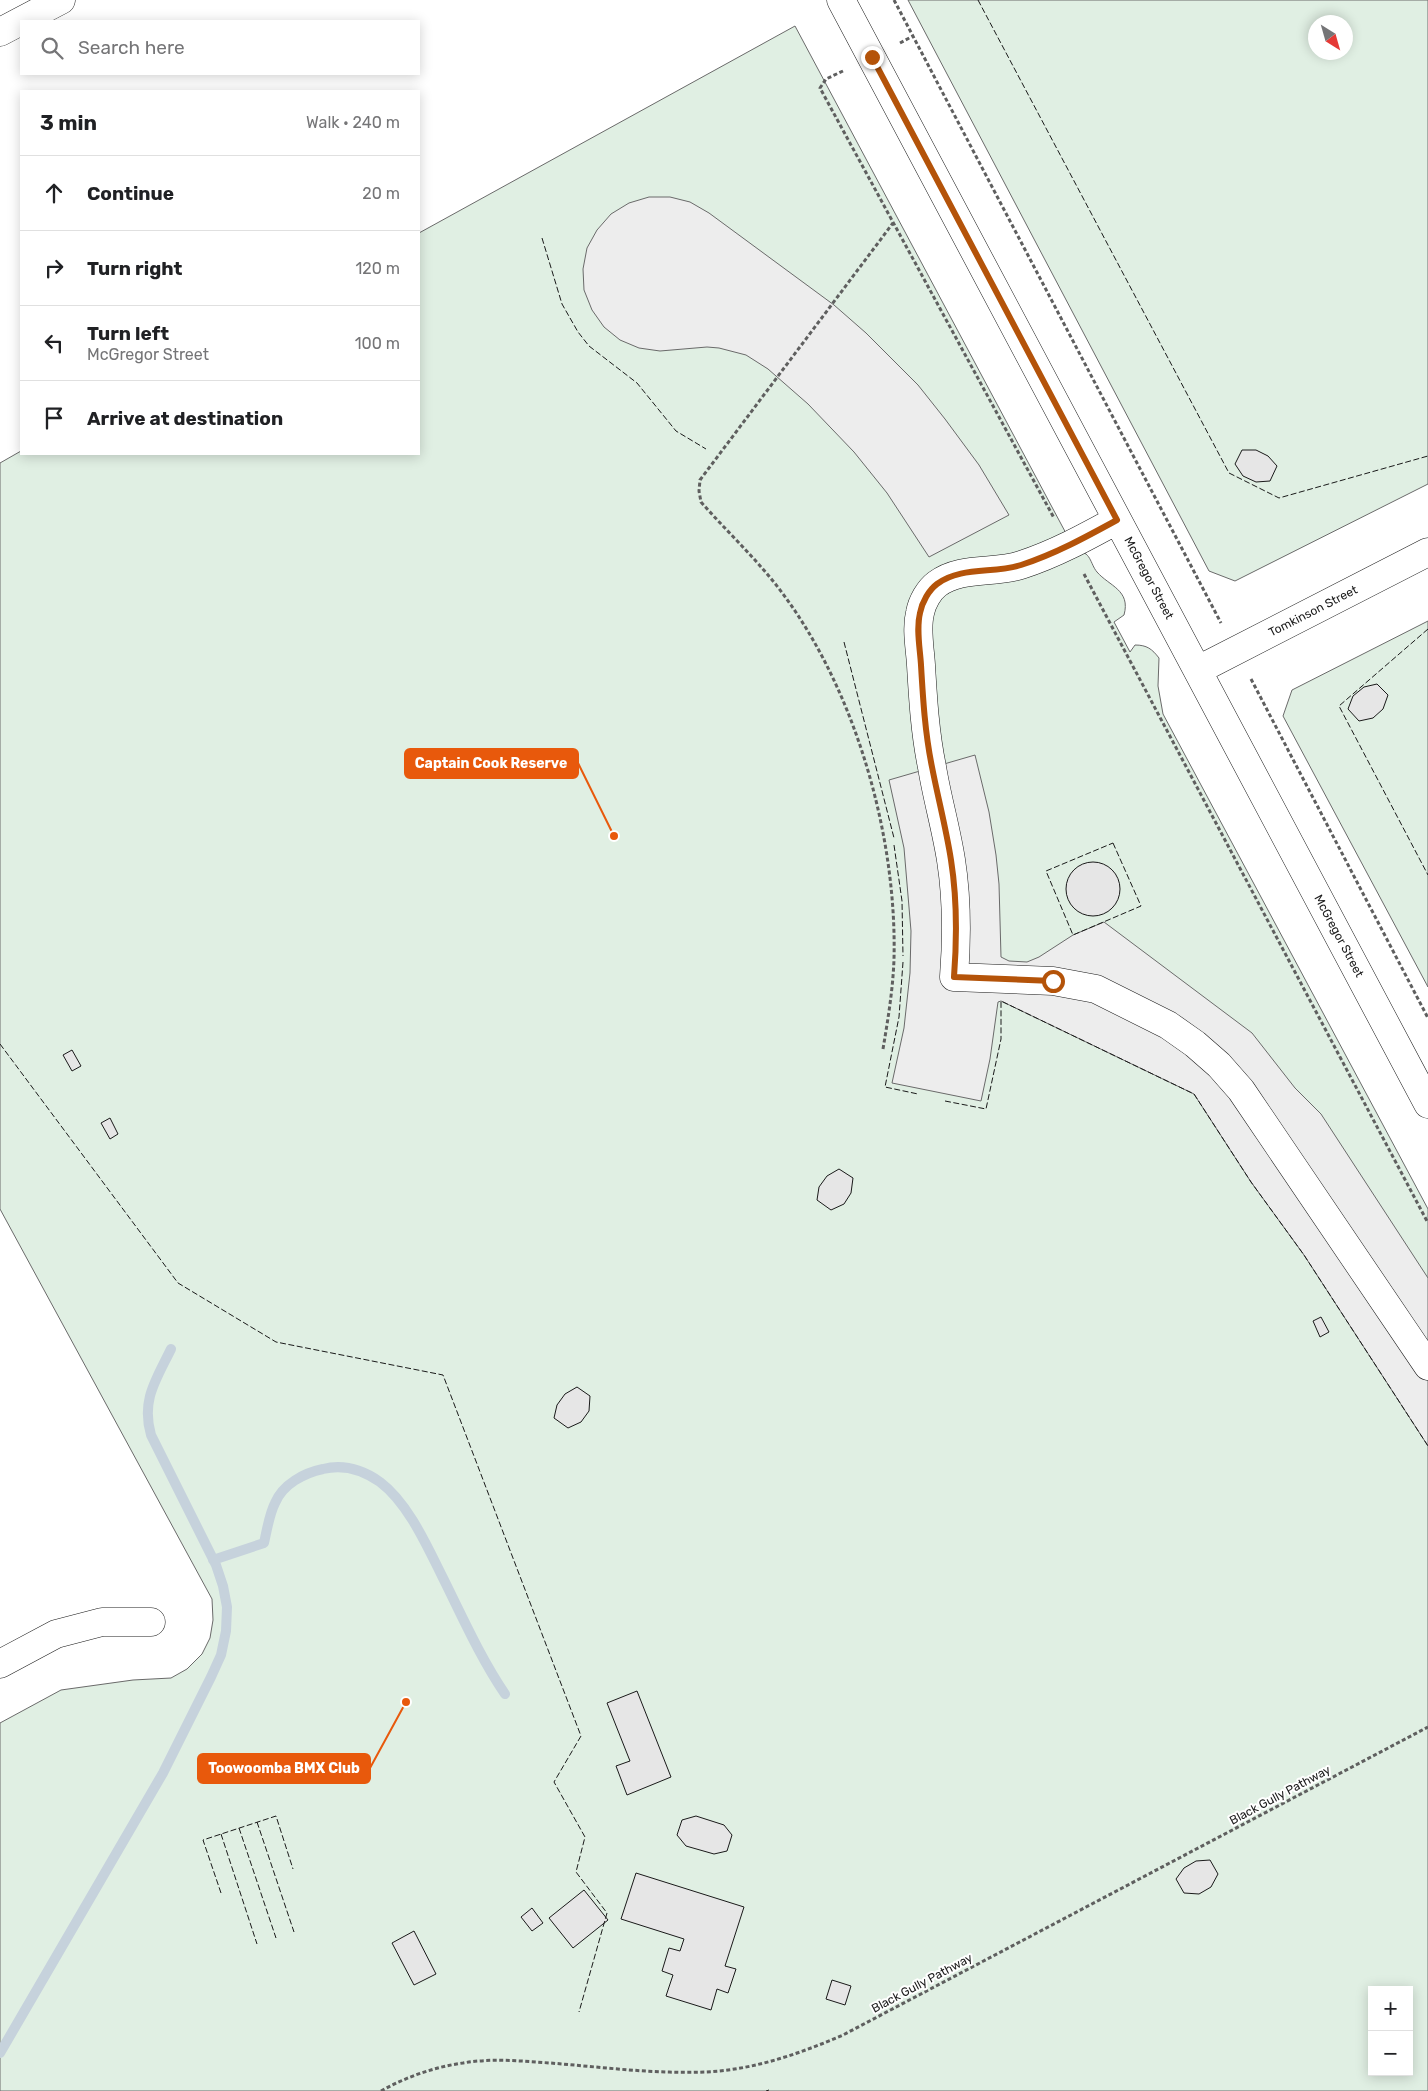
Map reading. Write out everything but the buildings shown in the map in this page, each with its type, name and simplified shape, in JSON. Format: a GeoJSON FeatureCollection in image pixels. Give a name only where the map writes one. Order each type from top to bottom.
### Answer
{"type":"FeatureCollection","features":[{"type":"Feature","properties":{"kind":"street"},"geometry":{"type":"LineString","coordinates":[[22,20],[60,0]]}},
{"type":"Feature","properties":{"kind":"street","name":"McGregor Street"},"geometry":{"type":"LineString","coordinates":[[841,0],[1428,1104]]}},
{"type":"Feature","properties":{"kind":"street"},"geometry":{"type":"LineString","coordinates":[[0,32],[20,21]]}},
{"type":"Feature","properties":{"kind":"street"},"geometry":{"type":"LineString","coordinates":[[1117,520],[1069,546],[1020,566],[959,573],[946,578],[936,585],[926,598],[920,612],[918,628],[924,717],[932,768],[943,814],[956,909],[954,977],[1053,981],[1096,990],[1168,1025],[1195,1044],[1219,1065],[1241,1090],[1428,1366]]}},
{"type":"Feature","properties":{"kind":"street","name":"Tomkinson Street"},"geometry":{"type":"LineString","coordinates":[[1198,670],[1428,552]]}},
{"type":"Feature","properties":{"kind":"street"},"geometry":{"type":"LineString","coordinates":[[0,1664],[56,1634],[102,1622],[151,1622]]}},
{"type":"Feature","properties":{"kind":"path"},"geometry":{"type":"LineString","coordinates":[[894,0],[1428,1018]]}},
{"type":"Feature","properties":{"kind":"path"},"geometry":{"type":"LineString","coordinates":[[849,69],[826,79],[820,88],[1069,546],[1428,1223]]}},
{"type":"Feature","properties":{"kind":"path"},"geometry":{"type":"LineString","coordinates":[[883,1049],[894,958],[892,899],[884,842],[868,772],[847,711],[822,654],[786,598],[754,558],[701,502],[699,491],[700,480],[893,223]]}},
{"type":"Feature","properties":{"kind":"path","name":"Black Gully Pathway"},"geometry":{"type":"LineString","coordinates":[[381,2091],[415,2075],[463,2063],[502,2060],[669,2072],[707,2072],[778,2060],[812,2049],[843,2035],[1428,1726]]}},
{"type":"Feature","properties":{"kind":"green space"},"geometry":{"type":"Polygon","coordinates":[[[908,0],[1428,0],[1428,484],[1235,581],[1209,571],[908,0]]]}},
{"type":"Feature","properties":{"kind":"green space"},"geometry":{"type":"Polygon","coordinates":[[[795,26],[1076,552],[1085,553],[1097,572],[1122,594],[1125,607],[1124,615],[1114,622],[1130,652],[1135,645],[1143,646],[1151,650],[1159,658],[1158,686],[1163,714],[1428,1209],[1428,2091],[0,2091],[0,1723],[61,1690],[133,1680],[171,1678],[187,1669],[202,1654],[210,1638],[213,1620],[212,1599],[0,1209],[0,463],[20,452],[20,455],[420,455],[420,232],[795,26]]]}},
{"type":"Feature","properties":{"kind":"green space"},"geometry":{"type":"Polygon","coordinates":[[[1428,621],[1428,987],[1283,716],[1292,690],[1428,621]]]}},
{"type":"Feature","properties":{"kind":"shaded area"},"geometry":{"type":"Polygon","coordinates":[[[649,197],[670,197],[690,202],[709,213],[834,305],[866,333],[918,385],[945,419],[979,465],[1009,515],[929,557],[887,493],[854,452],[808,404],[768,369],[746,355],[719,348],[707,347],[660,351],[639,348],[620,340],[604,327],[592,310],[584,290],[583,269],[587,248],[597,230],[611,214],[629,203],[649,197]]]}},
{"type":"Feature","properties":{"kind":"shaded area"},"geometry":{"type":"Polygon","coordinates":[[[975,755],[989,812],[996,855],[999,884],[1001,957],[1009,961],[1027,962],[1039,957],[1073,935],[1104,922],[1252,1033],[1295,1088],[1321,1114],[1428,1278],[1428,1446],[1304,1255],[1251,1182],[1194,1094],[1001,1001],[998,1002],[990,1059],[981,1101],[892,1083],[904,1028],[910,973],[911,931],[904,848],[889,780],[975,755]]]}},
{"type":"Feature","properties":{"kind":"waterway"},"geometry":{"type":"LineString","coordinates":[[0,2053],[163,1773],[221,1655],[226,1631],[227,1607],[223,1586],[216,1565],[151,1435],[148,1423],[149,1401],[152,1390],[171,1349]]}},
{"type":"Feature","properties":{"kind":"waterway"},"geometry":{"type":"LineString","coordinates":[[213,1560],[264,1543],[275,1503],[283,1490],[295,1480],[316,1471],[338,1467],[353,1469],[367,1474],[390,1491],[408,1513],[430,1552],[479,1651],[505,1694]]}},
{"type":"Feature","properties":{"kind":"fence"},"geometry":{"type":"LineString","coordinates":[[978,0],[1229,473],[1279,498],[1428,456]]}},
{"type":"Feature","properties":{"kind":"fence"},"geometry":{"type":"LineString","coordinates":[[542,238],[562,304],[578,332],[589,346],[637,383],[676,431],[706,449]]}},
{"type":"Feature","properties":{"kind":"fence"},"geometry":{"type":"LineString","coordinates":[[1428,629],[1339,706],[1428,875]]}},
{"type":"Feature","properties":{"kind":"fence"},"geometry":{"type":"LineString","coordinates":[[844,642],[894,838]]}},
{"type":"Feature","properties":{"kind":"fence"},"geometry":{"type":"LineString","coordinates":[[1113,843],[1141,906],[1073,935],[1046,871],[1113,843]]}},
{"type":"Feature","properties":{"kind":"fence"},"geometry":{"type":"LineString","coordinates":[[894,845],[902,901],[903,956]]}},
{"type":"Feature","properties":{"kind":"fence"},"geometry":{"type":"LineString","coordinates":[[903,962],[899,1017],[885,1087],[918,1094]]}},
{"type":"Feature","properties":{"kind":"fence"},"geometry":{"type":"LineString","coordinates":[[945,1101],[986,1109],[1001,1039],[1001,1001],[1194,1094],[1251,1182],[1304,1255],[1428,1446]]}},
{"type":"Feature","properties":{"kind":"fence"},"geometry":{"type":"LineString","coordinates":[[0,1044],[178,1283],[276,1342],[443,1375],[581,1736],[554,1782],[585,1837],[576,1872],[607,1913],[579,2012]]}},
{"type":"Feature","properties":{"kind":"fence"},"geometry":{"type":"LineString","coordinates":[[221,1893],[203,1840],[276,1816],[293,1869]]}},
{"type":"Feature","properties":{"kind":"fence"},"geometry":{"type":"LineString","coordinates":[[257,1822],[294,1932]]}},
{"type":"Feature","properties":{"kind":"fence"},"geometry":{"type":"LineString","coordinates":[[239,1828],[276,1938]]}},
{"type":"Feature","properties":{"kind":"fence"},"geometry":{"type":"LineString","coordinates":[[221,1834],[257,1944]]}},
{"type":"Feature","properties":{"kind":"place","name":"Captain Cook Reserve"},"geometry":{"type":"Point","coordinates":[614,836]}},
{"type":"Feature","properties":{"kind":"place","name":"Toowoomba BMX Club"},"geometry":{"type":"Point","coordinates":[406,1702]}},
{"type":"Feature","properties":{"kind":"route"},"geometry":{"type":"LineString","coordinates":[[872,57],[1117,520],[1069,546],[1020,566],[959,573],[946,578],[936,585],[926,598],[920,612],[918,628],[924,717],[951,862],[956,909],[954,977],[1053,981]]}}]}
